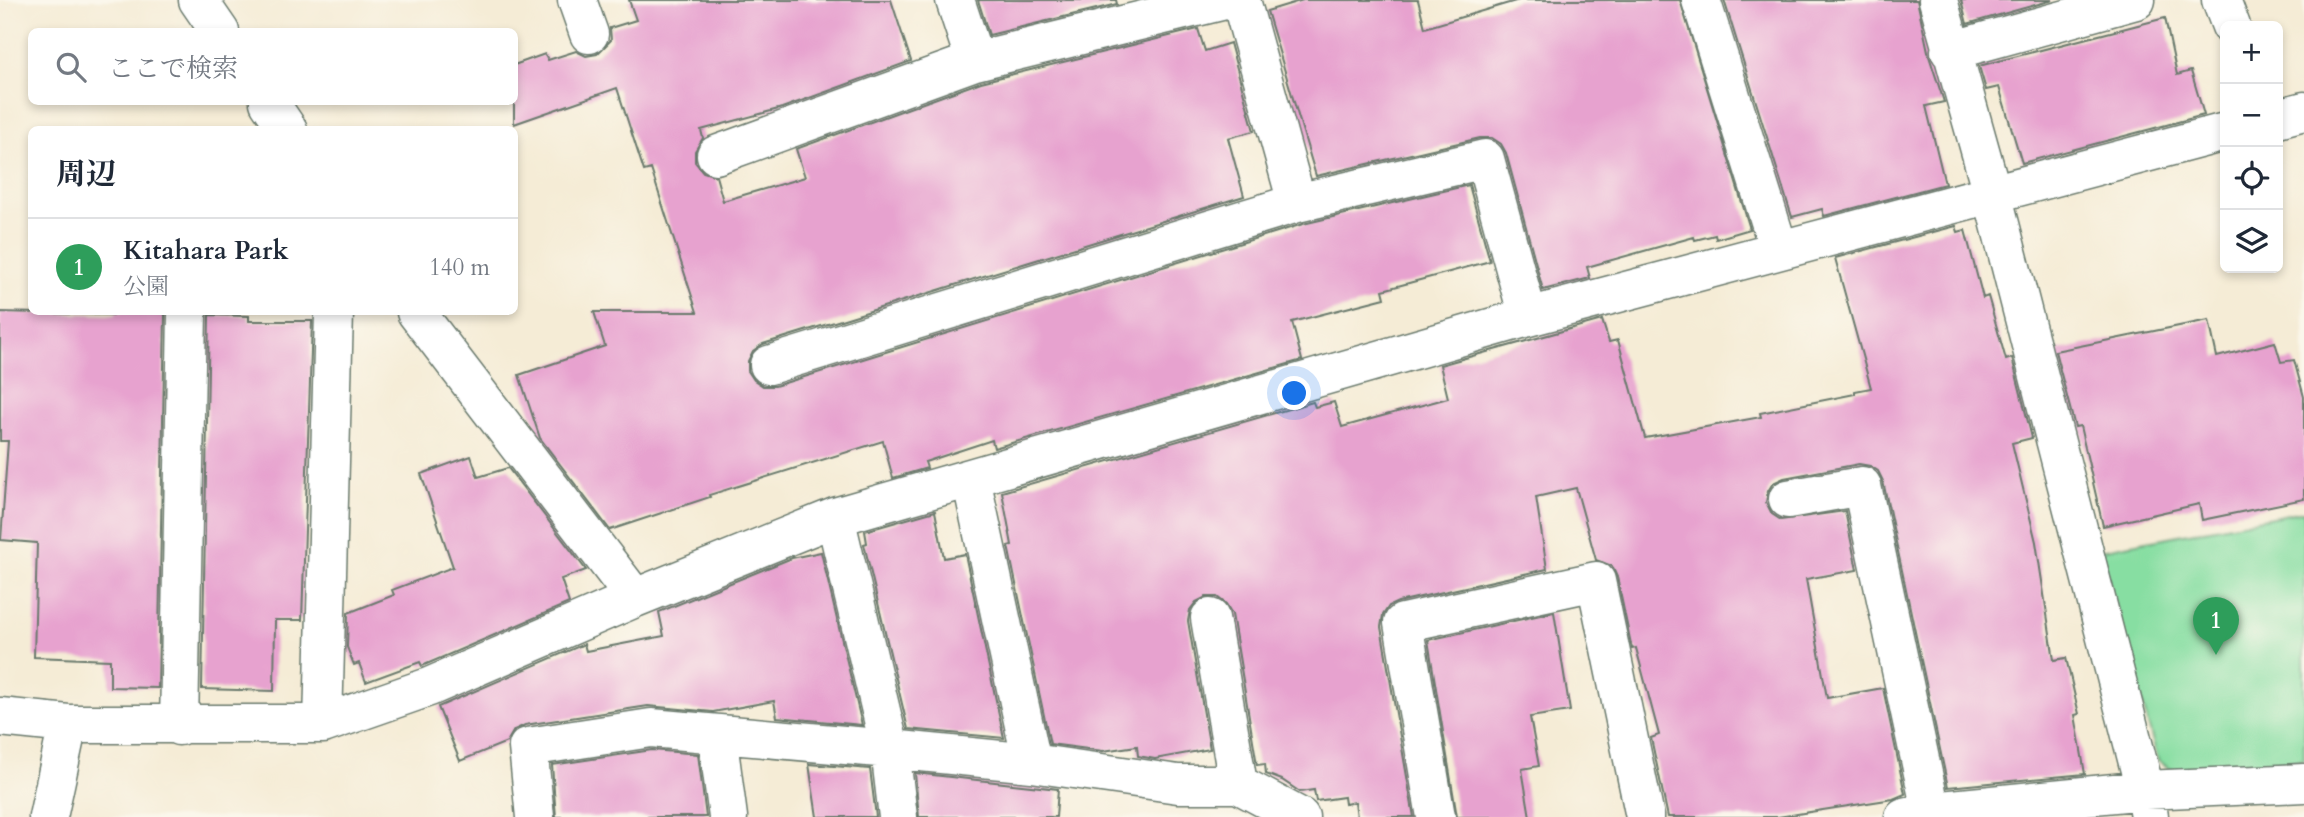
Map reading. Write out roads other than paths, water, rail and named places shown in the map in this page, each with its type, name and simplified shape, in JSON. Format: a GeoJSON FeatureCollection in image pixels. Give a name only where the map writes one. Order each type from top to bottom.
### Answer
{"type":"FeatureCollection","features":[{"type":"Feature","properties":{"kind":"street"},"geometry":{"type":"LineString","coordinates":[[198,0],[217,28]]}},
{"type":"Feature","properties":{"kind":"street"},"geometry":{"type":"LineString","coordinates":[[955,0],[975,61]]}},
{"type":"Feature","properties":{"kind":"street"},"geometry":{"type":"LineString","coordinates":[[716,155],[975,61],[1225,0]]}},
{"type":"Feature","properties":{"kind":"street"},"geometry":{"type":"LineString","coordinates":[[1241,0],[1297,203]]}},
{"type":"Feature","properties":{"kind":"street"},"geometry":{"type":"LineString","coordinates":[[1700,0],[1779,250]]}},
{"type":"Feature","properties":{"kind":"street"},"geometry":{"type":"LineString","coordinates":[[1938,0],[1950,51],[1992,193],[2147,803]]}},
{"type":"Feature","properties":{"kind":"street"},"geometry":{"type":"LineString","coordinates":[[1950,51],[2136,0]]}},
{"type":"Feature","properties":{"kind":"street"},"geometry":{"type":"LineString","coordinates":[[2221,0],[2229,21]]}},
{"type":"Feature","properties":{"kind":"street"},"geometry":{"type":"LineString","coordinates":[[271,105],[285,126]]}},
{"type":"Feature","properties":{"kind":"street"},"geometry":{"type":"LineString","coordinates":[[2283,117],[2304,111]]}},
{"type":"Feature","properties":{"kind":"street"},"geometry":{"type":"LineString","coordinates":[[0,717],[68,724],[323,724],[429,687],[635,598],[835,517],[1528,317],[2220,133]]}},
{"type":"Feature","properties":{"kind":"street"},"geometry":{"type":"LineString","coordinates":[[769,365],[1297,203],[1485,159],[1528,317]]}},
{"type":"Feature","properties":{"kind":"street"},"geometry":{"type":"LineString","coordinates":[[179,726],[187,315]]}},
{"type":"Feature","properties":{"kind":"street"},"geometry":{"type":"LineString","coordinates":[[323,724],[334,315]]}},
{"type":"Feature","properties":{"kind":"street"},"geometry":{"type":"LineString","coordinates":[[418,315],[635,598]]}},
{"type":"Feature","properties":{"kind":"street"},"geometry":{"type":"LineString","coordinates":[[971,478],[1032,763]]}},
{"type":"Feature","properties":{"kind":"street"},"geometry":{"type":"LineString","coordinates":[[1788,499],[1862,486],[1917,814],[2147,803],[2304,783]]}},
{"type":"Feature","properties":{"kind":"street"},"geometry":{"type":"LineString","coordinates":[[835,517],[890,749],[898,817]]}},
{"type":"Feature","properties":{"kind":"street"},"geometry":{"type":"LineString","coordinates":[[1436,817],[1404,623],[1596,581],[1645,817]]}},
{"type":"Feature","properties":{"kind":"street"},"geometry":{"type":"LineString","coordinates":[[1210,618],[1238,784]]}},
{"type":"Feature","properties":{"kind":"street"},"geometry":{"type":"LineString","coordinates":[[48,817],[68,724]]}},
{"type":"Feature","properties":{"kind":"street"},"geometry":{"type":"LineString","coordinates":[[535,817],[528,747],[650,728],[1032,763],[1178,784],[1238,784],[1296,816]]}},
{"type":"Feature","properties":{"kind":"street"},"geometry":{"type":"LineString","coordinates":[[717,734],[728,817]]}},
{"type":"Feature","properties":{"kind":"place","name":"Kitahara Park"},"geometry":{"type":"Point","coordinates":[2216,655]}}]}
